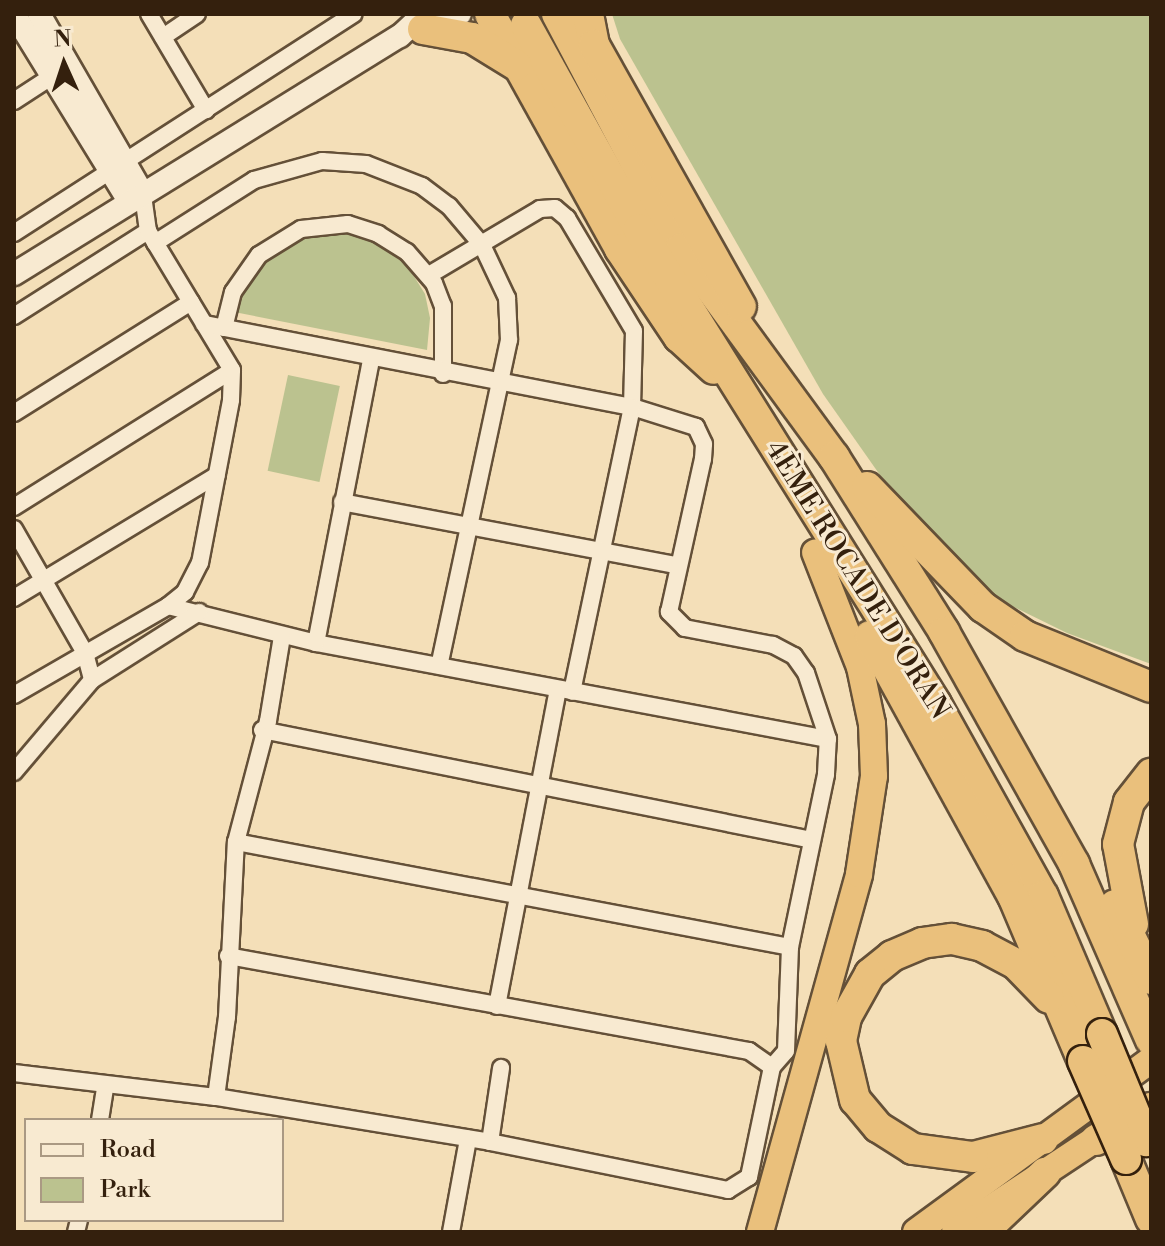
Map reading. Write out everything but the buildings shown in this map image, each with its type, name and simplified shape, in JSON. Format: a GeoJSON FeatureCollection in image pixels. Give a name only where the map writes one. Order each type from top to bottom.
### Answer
{"type":"FeatureCollection","features":[{"type":"Feature","properties":{"kind":"highway"},"geometry":{"type":"LineString","coordinates":[[490,14],[646,289],[689,350],[734,382]]}},
{"type":"Feature","properties":{"kind":"highway","name":"4ÈME ROCADE D'ORAN"},"geometry":{"type":"LineString","coordinates":[[557,14],[681,248],[834,457],[978,691],[1074,864],[1151,1040]]}},
{"type":"Feature","properties":{"kind":"highway"},"geometry":{"type":"LineString","coordinates":[[575,14],[738,302],[777,381]]}},
{"type":"Feature","properties":{"kind":"highway"},"geometry":{"type":"LineString","coordinates":[[588,14],[594,45]]}},
{"type":"Feature","properties":{"kind":"highway","name":"4ÈME ROCADE D'ORAN"},"geometry":{"type":"LineString","coordinates":[[526,25],[639,229],[936,704],[1043,896],[1102,1034],[1141,1151]]}},
{"type":"Feature","properties":{"kind":"highway"},"geometry":{"type":"LineString","coordinates":[[415,26],[484,43],[526,73]]}},
{"type":"Feature","properties":{"kind":"highway"},"geometry":{"type":"LineString","coordinates":[[834,457],[983,607],[1025,636],[1151,687]]}},
{"type":"Feature","properties":{"kind":"highway"},"geometry":{"type":"LineString","coordinates":[[760,1232],[859,874],[874,776],[864,679],[815,552],[791,475]]}},
{"type":"Feature","properties":{"kind":"highway"},"geometry":{"type":"LineString","coordinates":[[815,552],[874,643],[985,844],[1083,1061],[1141,1151],[1151,1219]]}},
{"type":"Feature","properties":{"kind":"highway"},"geometry":{"type":"LineString","coordinates":[[978,691],[1005,711],[1036,752],[1147,970]]}},
{"type":"Feature","properties":{"kind":"highway"},"geometry":{"type":"LineString","coordinates":[[1147,970],[1118,844],[1129,802],[1151,774]]}},
{"type":"Feature","properties":{"kind":"highway"},"geometry":{"type":"LineString","coordinates":[[1043,1139],[973,1157],[913,1149],[878,1127],[855,1100],[841,1041],[846,1017],[870,974],[910,947],[940,940],[964,941],[999,954],[1030,975],[1062,1009]]}},
{"type":"Feature","properties":{"kind":"highway"},"geometry":{"type":"LineString","coordinates":[[916,1232],[1151,1060]]}},
{"type":"Feature","properties":{"kind":"highway"},"geometry":{"type":"LineString","coordinates":[[1096,1140],[1151,1098]]}},
{"type":"Feature","properties":{"kind":"highway"},"geometry":{"type":"LineString","coordinates":[[955,1232],[1151,1108]]}},
{"type":"Feature","properties":{"kind":"highway"},"geometry":{"type":"LineString","coordinates":[[983,1232],[1045,1173]]}},
{"type":"Feature","properties":{"kind":"main road"},"geometry":{"type":"LineString","coordinates":[[14,14],[62,70]]}},
{"type":"Feature","properties":{"kind":"main road"},"geometry":{"type":"LineString","coordinates":[[39,14],[62,70],[121,168],[144,217]]}},
{"type":"Feature","properties":{"kind":"main road"},"geometry":{"type":"LineString","coordinates":[[14,274],[144,217],[415,26],[460,14]]}},
{"type":"Feature","properties":{"kind":"street"},"geometry":{"type":"LineString","coordinates":[[149,14],[206,110]]}},
{"type":"Feature","properties":{"kind":"street"},"geometry":{"type":"LineString","coordinates":[[163,37],[197,14]]}},
{"type":"Feature","properties":{"kind":"street"},"geometry":{"type":"LineString","coordinates":[[14,233],[121,168],[354,14]]}},
{"type":"Feature","properties":{"kind":"street"},"geometry":{"type":"LineString","coordinates":[[14,101],[62,70]]}},
{"type":"Feature","properties":{"kind":"street"},"geometry":{"type":"LineString","coordinates":[[14,316],[144,217],[296,164],[338,161],[381,168],[422,186],[449,206],[482,245],[507,298],[509,340],[439,666]]}},
{"type":"Feature","properties":{"kind":"street"},"geometry":{"type":"LineString","coordinates":[[429,275],[540,209],[555,208],[567,218],[634,331],[632,407],[600,553],[539,782],[497,1006]]}},
{"type":"Feature","properties":{"kind":"street"},"geometry":{"type":"LineString","coordinates":[[14,695],[168,606],[185,592],[200,563],[232,370],[144,217]]}},
{"type":"Feature","properties":{"kind":"street"},"geometry":{"type":"LineString","coordinates":[[224,328],[246,270],[279,240],[301,229],[348,224],[378,234],[429,275],[443,306],[443,374]]}},
{"type":"Feature","properties":{"kind":"street"},"geometry":{"type":"LineString","coordinates":[[14,413],[191,302]]}},
{"type":"Feature","properties":{"kind":"street"},"geometry":{"type":"LineString","coordinates":[[14,1073],[216,1097],[490,1142],[734,1189],[751,1171],[772,1067],[787,1046],[784,1014],[790,947],[812,840],[828,739],[806,673],[794,656],[773,645],[685,628],[672,619],[667,604],[703,440],[688,421],[632,407],[443,374],[204,324]]}},
{"type":"Feature","properties":{"kind":"street"},"geometry":{"type":"LineString","coordinates":[[316,643],[371,359]]}},
{"type":"Feature","properties":{"kind":"street"},"geometry":{"type":"LineString","coordinates":[[14,507],[232,370]]}},
{"type":"Feature","properties":{"kind":"street"},"geometry":{"type":"LineString","coordinates":[[14,598],[217,475]]}},
{"type":"Feature","properties":{"kind":"street"},"geometry":{"type":"LineString","coordinates":[[342,502],[676,565]]}},
{"type":"Feature","properties":{"kind":"street"},"geometry":{"type":"LineString","coordinates":[[14,529],[45,578],[85,653],[92,680]]}},
{"type":"Feature","properties":{"kind":"street"},"geometry":{"type":"LineString","coordinates":[[168,606],[316,643],[828,739]]}},
{"type":"Feature","properties":{"kind":"street"},"geometry":{"type":"LineString","coordinates":[[14,772],[92,680],[199,612]]}},
{"type":"Feature","properties":{"kind":"street"},"geometry":{"type":"LineString","coordinates":[[216,1097],[236,842],[262,730],[268,721],[282,636]]}},
{"type":"Feature","properties":{"kind":"street"},"geometry":{"type":"LineString","coordinates":[[262,730],[539,782],[812,840]]}},
{"type":"Feature","properties":{"kind":"street"},"geometry":{"type":"LineString","coordinates":[[236,842],[519,891],[790,947]]}},
{"type":"Feature","properties":{"kind":"street"},"geometry":{"type":"LineString","coordinates":[[228,956],[749,1051],[772,1067]]}},
{"type":"Feature","properties":{"kind":"street"},"geometry":{"type":"LineString","coordinates":[[490,1142],[501,1068]]}},
{"type":"Feature","properties":{"kind":"street"},"geometry":{"type":"LineString","coordinates":[[100,1118],[106,1084]]}},
{"type":"Feature","properties":{"kind":"street"},"geometry":{"type":"LineString","coordinates":[[451,1232],[468,1139]]}},
{"type":"Feature","properties":{"kind":"green space"},"geometry":{"type":"Polygon","coordinates":[[[612,14],[1151,14],[1151,664],[1067,633],[983,592],[906,512],[823,394],[620,39],[612,14]]]}},
{"type":"Feature","properties":{"kind":"green space"},"geometry":{"type":"Polygon","coordinates":[[[323,228],[363,234],[407,265],[425,294],[430,318],[427,350],[229,311],[272,247],[323,228]]]}},
{"type":"Feature","properties":{"kind":"green space"},"geometry":{"type":"Polygon","coordinates":[[[288,375],[340,386],[319,482],[268,471],[288,375]]]}}]}
